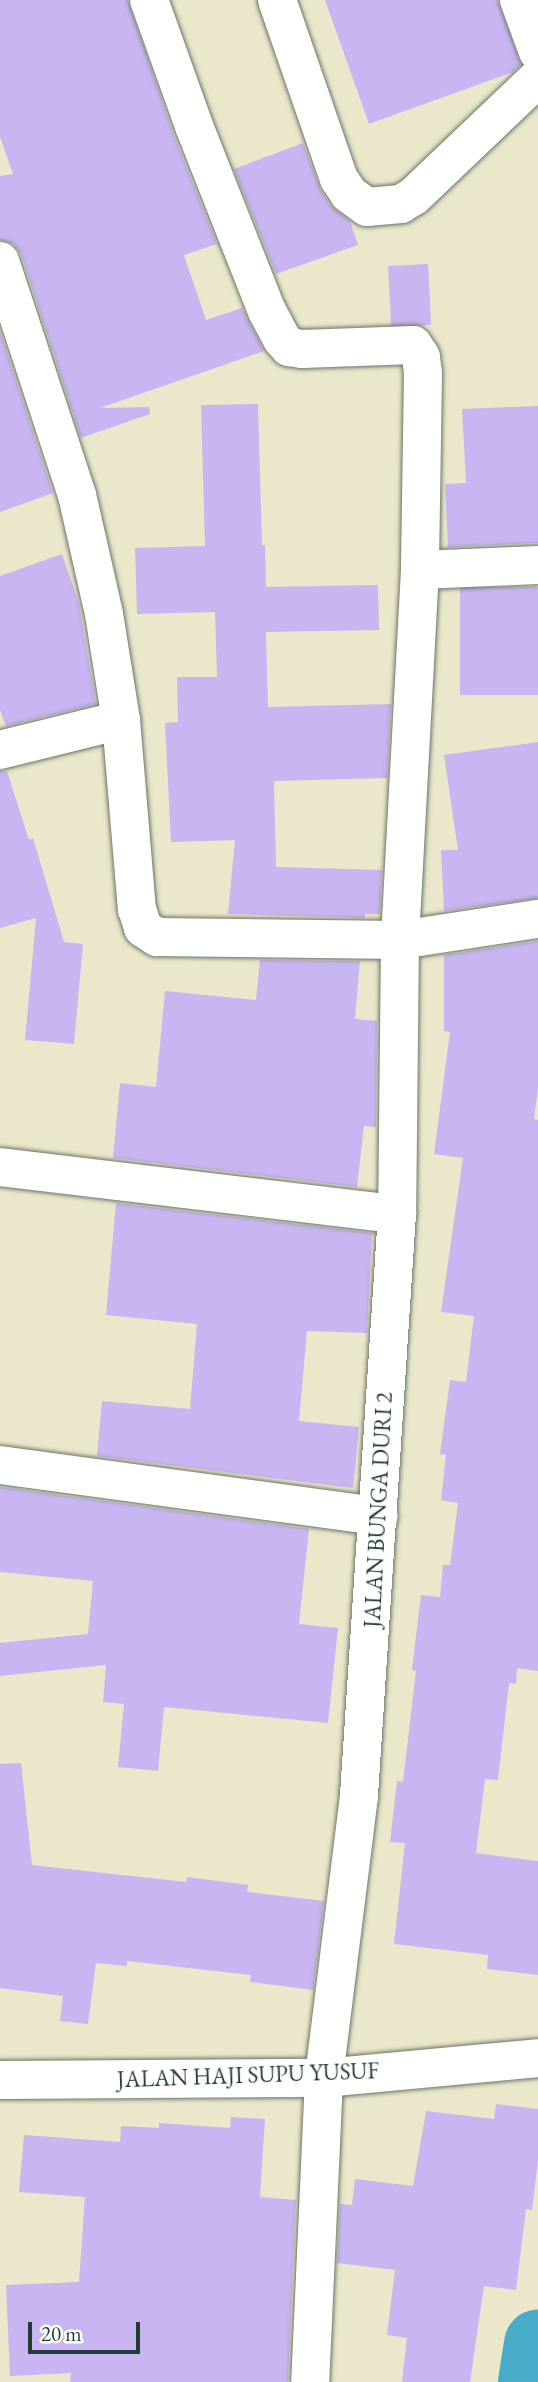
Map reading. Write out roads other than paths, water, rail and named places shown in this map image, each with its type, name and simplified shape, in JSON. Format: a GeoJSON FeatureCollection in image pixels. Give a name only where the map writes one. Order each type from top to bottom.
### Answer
{"type":"FeatureCollection","features":[{"type":"Feature","properties":{"kind":"street","name":"JALAN BUNGA DURI 2"},"geometry":{"type":"LineString","coordinates":[[149,0],[199,138],[267,311],[282,339],[289,347],[302,349],[413,345],[419,352],[423,374],[420,570],[400,940],[397,1214],[359,1796],[324,2078],[310,2382]]}},
{"type":"Feature","properties":{"kind":"street"},"geometry":{"type":"LineString","coordinates":[[278,0],[339,178],[349,194],[367,207],[401,204],[414,196],[538,78]]}},
{"type":"Feature","properties":{"kind":"street"},"geometry":{"type":"LineString","coordinates":[[519,0],[538,52]]}},
{"type":"Feature","properties":{"kind":"street"},"geometry":{"type":"LineString","coordinates":[[0,261],[77,495],[104,614],[121,720],[137,909],[147,932],[157,937],[400,940],[538,919]]}},
{"type":"Feature","properties":{"kind":"street"},"geometry":{"type":"LineString","coordinates":[[420,570],[538,565]]}},
{"type":"Feature","properties":{"kind":"street"},"geometry":{"type":"LineString","coordinates":[[0,750],[121,720]]}},
{"type":"Feature","properties":{"kind":"street"},"geometry":{"type":"LineString","coordinates":[[0,1167],[397,1214]]}},
{"type":"Feature","properties":{"kind":"street"},"geometry":{"type":"LineString","coordinates":[[0,1465],[379,1516]]}},
{"type":"Feature","properties":{"kind":"street","name":"JALAN HAJI SUPU YUSUF"},"geometry":{"type":"LineString","coordinates":[[0,2080],[324,2078],[537,2058]]}},
{"type":"Feature","properties":{"kind":"waterway"},"geometry":{"type":"LineString","coordinates":[[532,2382],[538,2343]]}}]}
